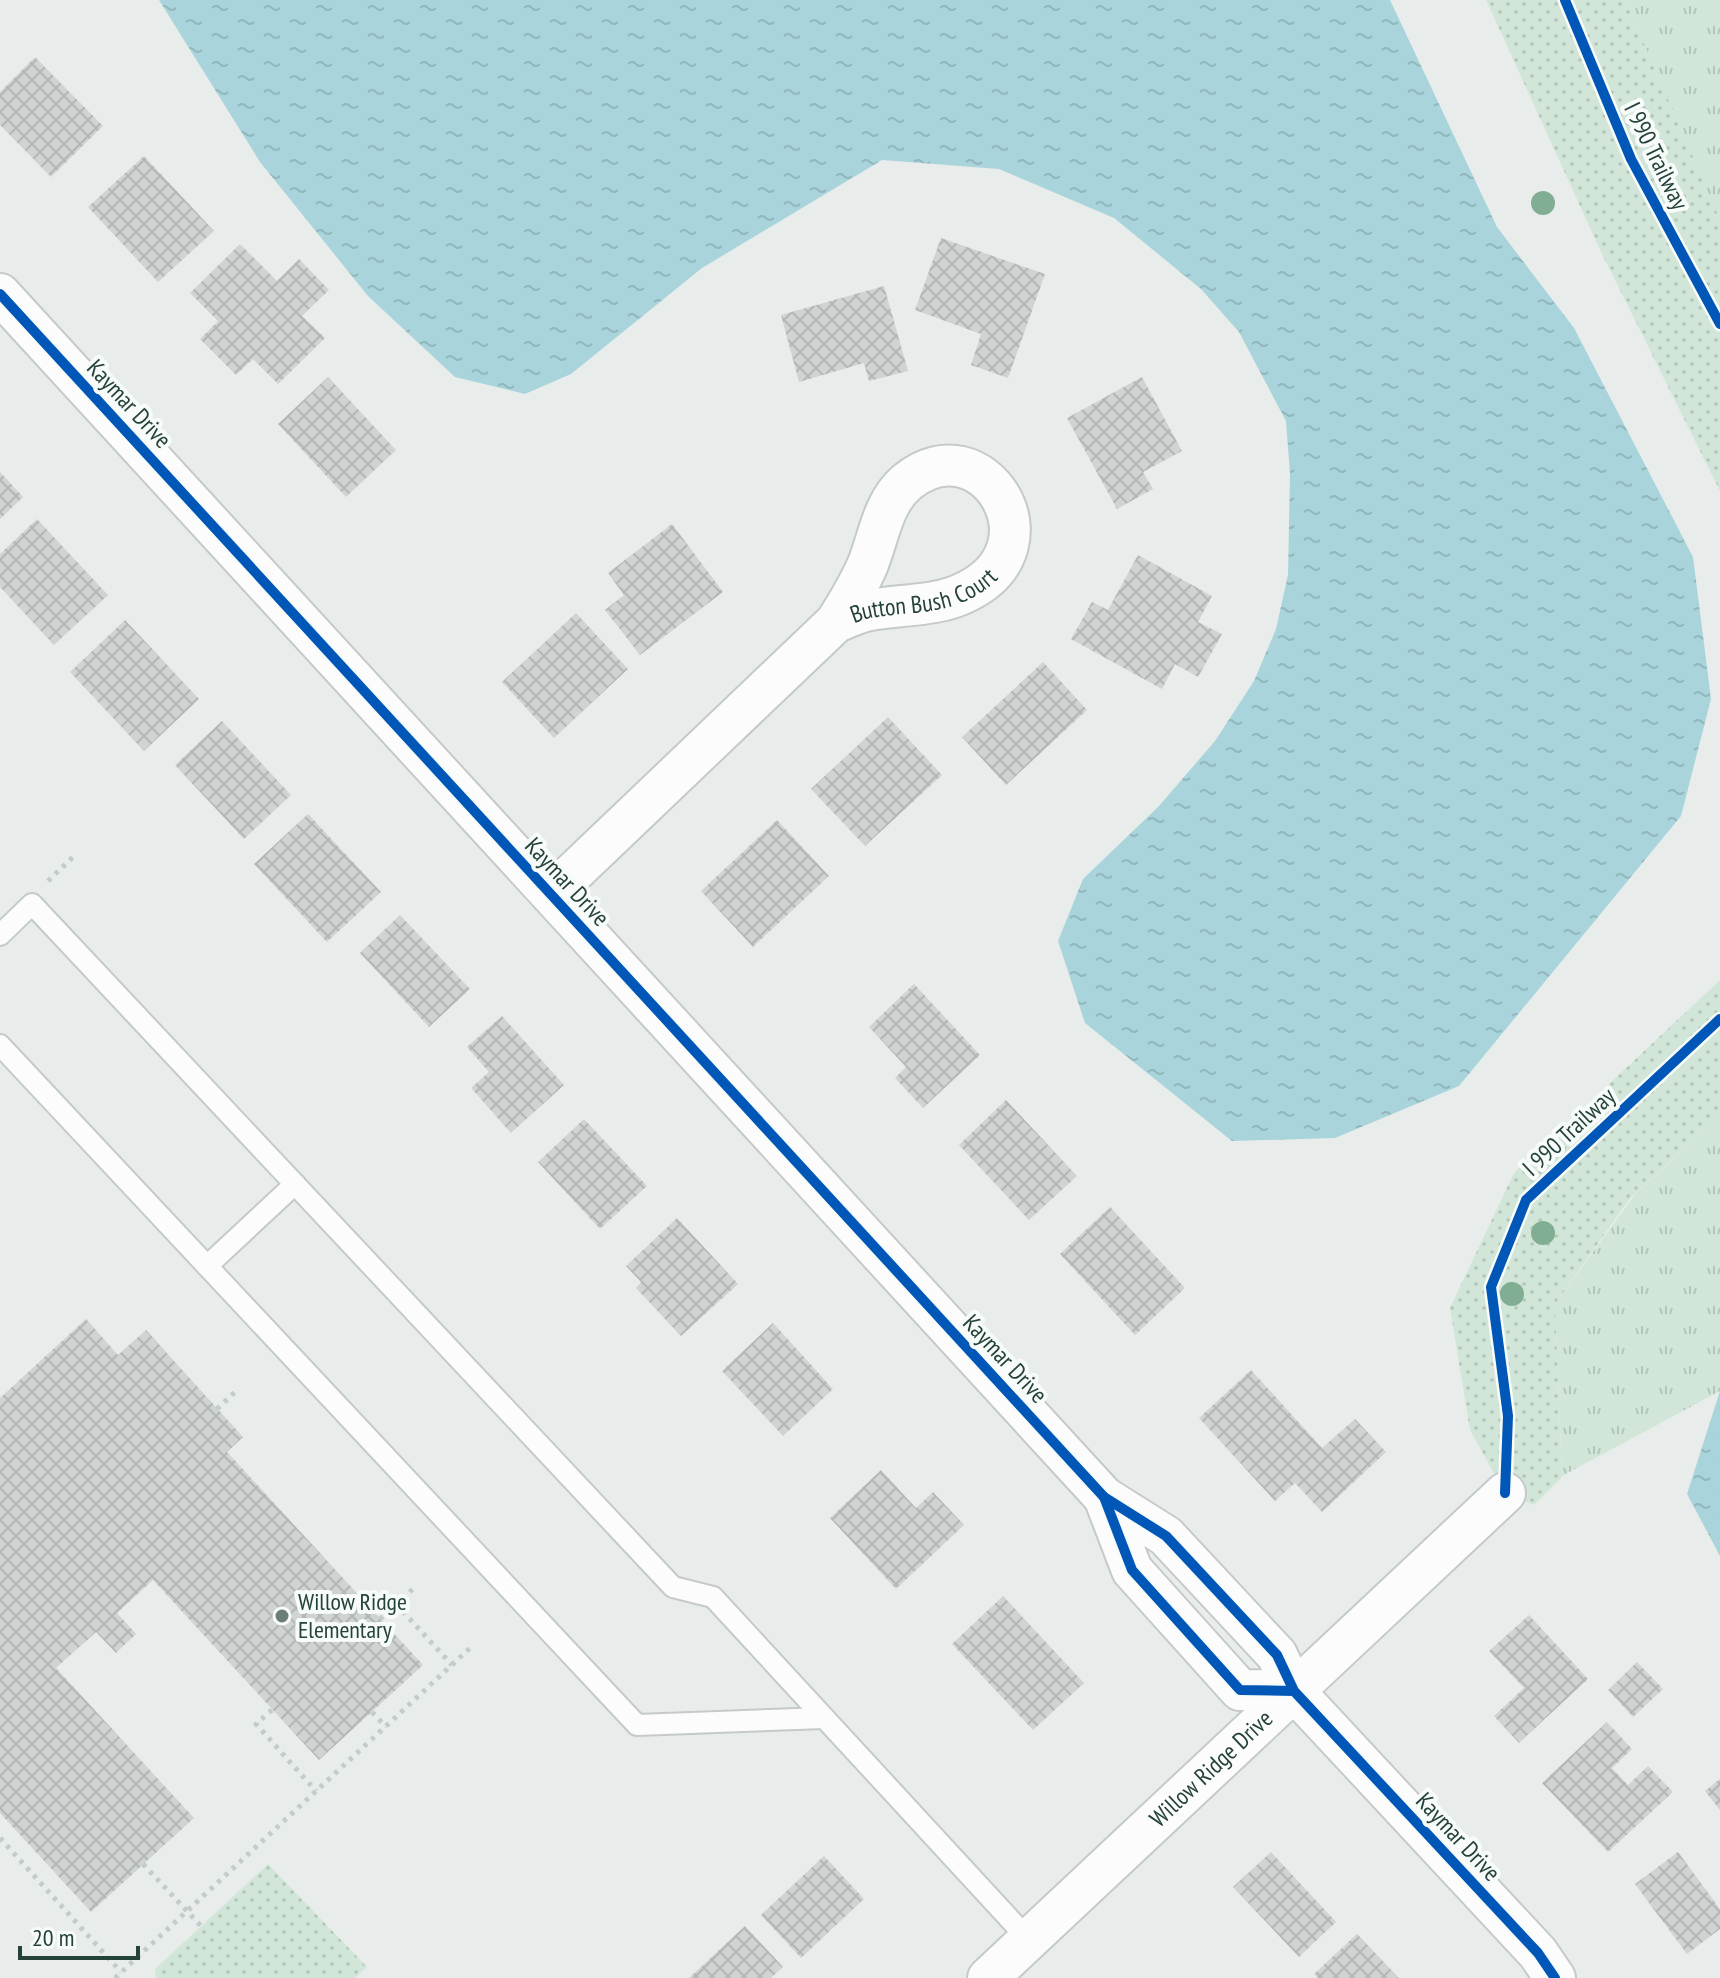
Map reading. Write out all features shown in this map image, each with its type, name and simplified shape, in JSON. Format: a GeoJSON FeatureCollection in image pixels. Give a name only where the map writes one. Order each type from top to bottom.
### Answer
{"type":"FeatureCollection","features":[{"type":"Feature","properties":{"kind":"street","name":"Kaymar Drive"},"geometry":{"type":"LineString","coordinates":[[0,294],[1104,1497],[1166,1536],[1277,1655],[1294,1691],[1538,1953],[1555,1978]]}},
{"type":"Feature","properties":{"kind":"street","name":"Button Bush Court"},"geometry":{"type":"LineString","coordinates":[[551,894],[836,622],[859,584],[883,516],[903,485],[920,472],[940,466],[961,467],[981,475],[997,488],[1007,506],[1011,527],[1008,547],[999,566],[984,581],[945,600],[868,610],[836,622]]}},
{"type":"Feature","properties":{"kind":"street","name":"Willow Ridge Drive"},"geometry":{"type":"LineString","coordinates":[[988,1978],[1505,1493]]}},
{"type":"Feature","properties":{"kind":"lane"},"geometry":{"type":"LineString","coordinates":[[0,935],[32,904],[673,1587],[713,1597],[1029,1940]]}},
{"type":"Feature","properties":{"kind":"lane"},"geometry":{"type":"LineString","coordinates":[[0,1045],[637,1725],[824,1718]]}},
{"type":"Feature","properties":{"kind":"lane"},"geometry":{"type":"LineString","coordinates":[[207,1266],[295,1184]]}},
{"type":"Feature","properties":{"kind":"path"},"geometry":{"type":"LineString","coordinates":[[217,1409],[237,1390]]}},
{"type":"Feature","properties":{"kind":"path"},"geometry":{"type":"LineString","coordinates":[[380,1619],[415,1587]]}},
{"type":"Feature","properties":{"kind":"path"},"geometry":{"type":"LineString","coordinates":[[396,1604],[452,1665]]}},
{"type":"Feature","properties":{"kind":"path"},"geometry":{"type":"LineString","coordinates":[[115,1978],[470,1648]]}},
{"type":"Feature","properties":{"kind":"path"},"geometry":{"type":"LineString","coordinates":[[272,1710],[256,1724],[316,1791]]}},
{"type":"Feature","properties":{"kind":"path"},"geometry":{"type":"LineString","coordinates":[[372,1712],[386,1727]]}},
{"type":"Feature","properties":{"kind":"path"},"geometry":{"type":"LineString","coordinates":[[0,1838],[121,1972]]}},
{"type":"Feature","properties":{"kind":"path"},"geometry":{"type":"LineString","coordinates":[[143,1864],[201,1926]]}},
{"type":"Feature","properties":{"kind":"green space"},"geometry":{"type":"Polygon","coordinates":[[[1486,0],[1625,0],[1720,220],[1720,491],[1602,254],[1486,0]]]}},
{"type":"Feature","properties":{"kind":"green space"},"geometry":{"type":"Polygon","coordinates":[[[1625,0],[1720,0],[1720,220],[1713,205],[1625,0]]]}},
{"type":"Feature","properties":{"kind":"green space"},"geometry":{"type":"Polygon","coordinates":[[[1720,980],[1720,1117],[1631,1197],[1555,1304],[1562,1477],[1534,1505],[1505,1493],[1470,1430],[1450,1308],[1514,1173],[1720,980]]]}},
{"type":"Feature","properties":{"kind":"green space"},"geometry":{"type":"Polygon","coordinates":[[[1720,1117],[1720,1391],[1562,1476],[1555,1304],[1636,1193],[1720,1117]]]}},
{"type":"Feature","properties":{"kind":"green space"},"geometry":{"type":"Polygon","coordinates":[[[268,1864],[367,1967],[355,1978],[156,1978],[155,1969],[268,1864]]]}},
{"type":"Feature","properties":{"kind":"water"},"geometry":{"type":"Polygon","coordinates":[[[159,0],[1390,0],[1497,227],[1574,328],[1693,557],[1711,699],[1681,816],[1459,1086],[1335,1138],[1232,1141],[1085,1023],[1058,941],[1083,879],[1159,806],[1215,741],[1254,681],[1276,629],[1288,575],[1290,474],[1286,421],[1239,332],[1201,289],[1114,218],[999,169],[882,160],[702,268],[571,374],[525,394],[455,377],[368,296],[260,162],[159,0]]]}},
{"type":"Feature","properties":{"kind":"water"},"geometry":{"type":"Polygon","coordinates":[[[1720,1391],[1720,1556],[1687,1494],[1720,1391]]]}},
{"type":"Feature","properties":{"kind":"building"},"geometry":{"type":"Polygon","coordinates":[[[35,57],[103,126],[51,177],[0,125],[0,92],[35,57]]]}},
{"type":"Feature","properties":{"kind":"building"},"geometry":{"type":"Polygon","coordinates":[[[144,156],[214,231],[158,282],[88,207],[144,156]]]}},
{"type":"Feature","properties":{"kind":"building"},"geometry":{"type":"Polygon","coordinates":[[[941,238],[1045,274],[1008,378],[971,365],[981,334],[915,310],[941,238]]]}},
{"type":"Feature","properties":{"kind":"building"},"geometry":{"type":"Polygon","coordinates":[[[240,244],[277,281],[299,259],[329,290],[302,316],[325,338],[278,384],[253,359],[236,375],[200,339],[218,321],[190,293],[240,244]]]}},
{"type":"Feature","properties":{"kind":"building"},"geometry":{"type":"Polygon","coordinates":[[[884,286],[908,371],[869,381],[864,363],[799,382],[781,315],[884,286]]]}},
{"type":"Feature","properties":{"kind":"building"},"geometry":{"type":"Polygon","coordinates":[[[328,377],[396,450],[346,497],[278,424],[328,377]]]}},
{"type":"Feature","properties":{"kind":"building"},"geometry":{"type":"Polygon","coordinates":[[[1142,377],[1182,451],[1143,472],[1153,489],[1117,509],[1067,418],[1142,377]]]}},
{"type":"Feature","properties":{"kind":"building"},"geometry":{"type":"Polygon","coordinates":[[[0,472],[23,497],[0,519],[0,472]]]}},
{"type":"Feature","properties":{"kind":"building"},"geometry":{"type":"Polygon","coordinates":[[[37,519],[108,595],[54,645],[0,587],[0,554],[37,519]]]}},
{"type":"Feature","properties":{"kind":"building"},"geometry":{"type":"Polygon","coordinates":[[[672,524],[723,592],[640,655],[605,610],[624,595],[608,573],[672,524]]]}},
{"type":"Feature","properties":{"kind":"building"},"geometry":{"type":"Polygon","coordinates":[[[1138,555],[1212,596],[1198,622],[1222,634],[1198,677],[1175,664],[1162,689],[1071,639],[1092,602],[1108,610],[1138,555]]]}},
{"type":"Feature","properties":{"kind":"building"},"geometry":{"type":"Polygon","coordinates":[[[576,613],[628,669],[554,738],[502,682],[576,613]]]}},
{"type":"Feature","properties":{"kind":"building"},"geometry":{"type":"Polygon","coordinates":[[[125,620],[199,699],[144,751],[70,672],[125,620]]]}},
{"type":"Feature","properties":{"kind":"building"},"geometry":{"type":"Polygon","coordinates":[[[1043,662],[1087,710],[1006,785],[962,737],[1043,662]]]}},
{"type":"Feature","properties":{"kind":"building"},"geometry":{"type":"Polygon","coordinates":[[[888,717],[942,775],[865,846],[811,789],[888,717]]]}},
{"type":"Feature","properties":{"kind":"building"},"geometry":{"type":"Polygon","coordinates":[[[222,721],[291,795],[244,839],[175,765],[222,721]]]}},
{"type":"Feature","properties":{"kind":"building"},"geometry":{"type":"Polygon","coordinates":[[[308,814],[381,892],[327,942],[254,864],[308,814]]]}},
{"type":"Feature","properties":{"kind":"building"},"geometry":{"type":"Polygon","coordinates":[[[777,820],[829,876],[753,947],[701,891],[777,820]]]}},
{"type":"Feature","properties":{"kind":"building"},"geometry":{"type":"Polygon","coordinates":[[[400,915],[470,989],[429,1027],[360,953],[400,915]]]}},
{"type":"Feature","properties":{"kind":"building"},"geometry":{"type":"Polygon","coordinates":[[[914,984],[980,1055],[923,1108],[895,1078],[906,1067],[869,1027],[914,984]]]}},
{"type":"Feature","properties":{"kind":"building"},"geometry":{"type":"Polygon","coordinates":[[[502,1016],[564,1085],[511,1133],[471,1088],[489,1072],[467,1047],[502,1016]]]}},
{"type":"Feature","properties":{"kind":"building"},"geometry":{"type":"Polygon","coordinates":[[[1006,1100],[1077,1176],[1029,1220],[959,1145],[1006,1100]]]}},
{"type":"Feature","properties":{"kind":"building"},"geometry":{"type":"Polygon","coordinates":[[[584,1119],[647,1186],[600,1229],[538,1162],[584,1119]]]}},
{"type":"Feature","properties":{"kind":"building"},"geometry":{"type":"Polygon","coordinates":[[[1110,1207],[1185,1288],[1135,1335],[1060,1254],[1110,1207]]]}},
{"type":"Feature","properties":{"kind":"building"},"geometry":{"type":"Polygon","coordinates":[[[677,1218],[738,1284],[681,1336],[636,1288],[641,1282],[626,1266],[677,1218]]]}},
{"type":"Feature","properties":{"kind":"building","name":"Willow Ridge Elementary"},"geometry":{"type":"Polygon","coordinates":[[[86,1319],[118,1355],[146,1330],[243,1437],[227,1452],[423,1665],[319,1760],[153,1580],[117,1613],[136,1634],[116,1653],[96,1632],[56,1668],[194,1818],[91,1912],[0,1813],[0,1398],[86,1319]]]}},
{"type":"Feature","properties":{"kind":"building"},"geometry":{"type":"Polygon","coordinates":[[[773,1323],[833,1389],[783,1436],[722,1371],[773,1323]]]}},
{"type":"Feature","properties":{"kind":"building"},"geometry":{"type":"Polygon","coordinates":[[[1251,1370],[1322,1448],[1355,1419],[1386,1452],[1322,1512],[1295,1483],[1275,1501],[1199,1418],[1251,1370]]]}},
{"type":"Feature","properties":{"kind":"building"},"geometry":{"type":"Polygon","coordinates":[[[881,1470],[916,1508],[933,1492],[964,1525],[896,1589],[830,1518],[881,1470]]]}},
{"type":"Feature","properties":{"kind":"building"},"geometry":{"type":"Polygon","coordinates":[[[1003,1596],[1084,1683],[1033,1730],[952,1644],[1003,1596]]]}},
{"type":"Feature","properties":{"kind":"building"},"geometry":{"type":"Polygon","coordinates":[[[1529,1615],[1588,1679],[1519,1743],[1494,1716],[1524,1688],[1489,1651],[1529,1615]]]}},
{"type":"Feature","properties":{"kind":"building"},"geometry":{"type":"Polygon","coordinates":[[[1637,1662],[1663,1689],[1633,1717],[1608,1690],[1637,1662]]]}},
{"type":"Feature","properties":{"kind":"building"},"geometry":{"type":"Polygon","coordinates":[[[1607,1722],[1632,1749],[1612,1768],[1628,1785],[1648,1766],[1673,1792],[1608,1852],[1542,1783],[1607,1722]]]}},
{"type":"Feature","properties":{"kind":"building"},"geometry":{"type":"Polygon","coordinates":[[[1720,1779],[1720,1810],[1705,1791],[1720,1779]]]}},
{"type":"Feature","properties":{"kind":"building"},"geometry":{"type":"Polygon","coordinates":[[[1271,1852],[1336,1922],[1299,1957],[1233,1887],[1271,1852]]]}},
{"type":"Feature","properties":{"kind":"building"},"geometry":{"type":"Polygon","coordinates":[[[1678,1852],[1720,1909],[1720,1929],[1687,1954],[1635,1884],[1678,1852]]]}},
{"type":"Feature","properties":{"kind":"building"},"geometry":{"type":"Polygon","coordinates":[[[824,1856],[864,1899],[801,1958],[761,1915],[824,1856]]]}},
{"type":"Feature","properties":{"kind":"building"},"geometry":{"type":"Polygon","coordinates":[[[745,1926],[783,1967],[771,1978],[689,1978],[745,1926]]]}},
{"type":"Feature","properties":{"kind":"building"},"geometry":{"type":"Polygon","coordinates":[[[1357,1934],[1399,1978],[1318,1978],[1314,1974],[1357,1934]]]}},
{"type":"Feature","properties":{"kind":"cycle path","name":"I 990 Trailway"},"geometry":{"type":"LineString","coordinates":[[1565,0],[1631,159],[1720,324]]}},
{"type":"Feature","properties":{"kind":"cycle path"},"geometry":{"type":"LineString","coordinates":[[0,294],[1104,1497]]}},
{"type":"Feature","properties":{"kind":"cycle path","name":"I 990 Trailway"},"geometry":{"type":"LineString","coordinates":[[1505,1493],[1508,1416],[1491,1287],[1526,1200],[1720,1019]]}},
{"type":"Feature","properties":{"kind":"cycle path"},"geometry":{"type":"LineString","coordinates":[[1294,1691],[1240,1690],[1132,1570],[1104,1497],[1166,1536],[1277,1655],[1294,1691],[1538,1953],[1555,1978]]}},
{"type":"Feature","properties":{"kind":"place","name":"Willow Ridge Elementary"},"geometry":{"type":"Point","coordinates":[282,1616]}}]}
